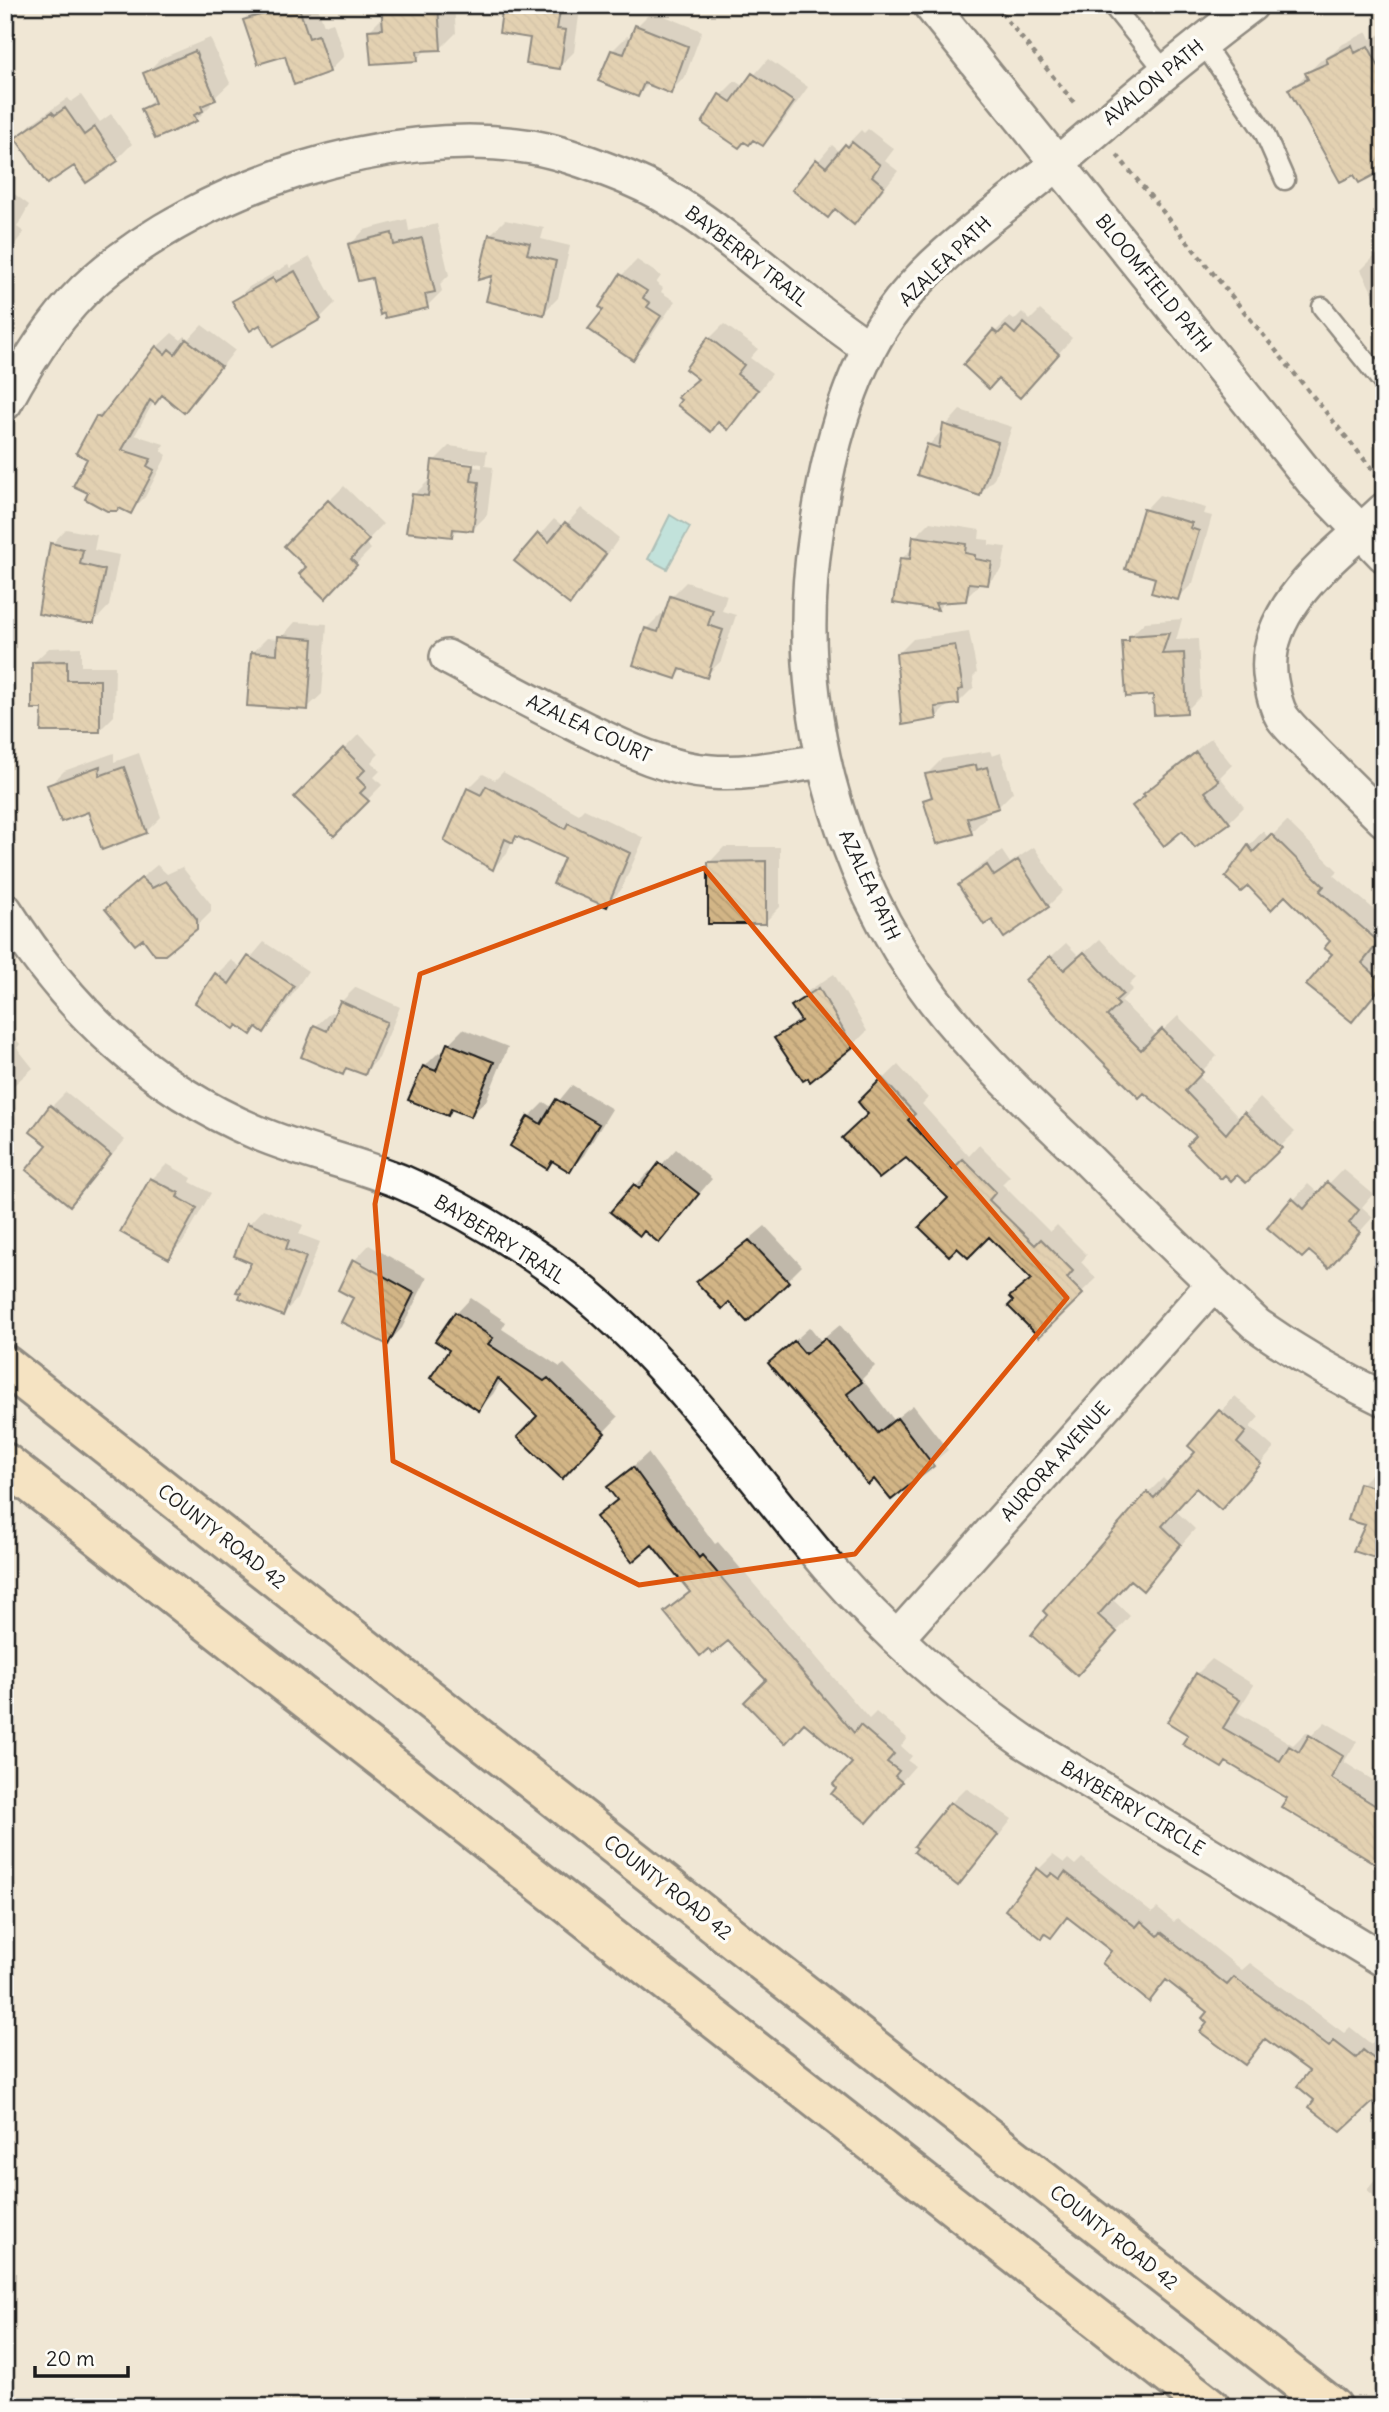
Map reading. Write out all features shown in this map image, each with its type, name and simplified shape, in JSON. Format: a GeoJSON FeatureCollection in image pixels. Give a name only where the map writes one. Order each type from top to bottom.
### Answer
{"type":"FeatureCollection","features":[{"type":"Feature","properties":{"kind":"highway","name":"COUNTY ROAD 42"},"geometry":{"type":"LineString","coordinates":[[5,1365],[1332,2407]]}},
{"type":"Feature","properties":{"kind":"highway"},"geometry":{"type":"LineString","coordinates":[[5,1462],[1210,2407]]}},
{"type":"Feature","properties":{"kind":"street","name":"BLOOMFIELD PATH"},"geometry":{"type":"LineString","coordinates":[[930,5],[1315,484],[1376,532]]}},
{"type":"Feature","properties":{"kind":"street","name":"AVALON PATH"},"geometry":{"type":"LineString","coordinates":[[1058,163],[1165,71],[1251,5]]}},
{"type":"Feature","properties":{"kind":"street","name":"BAYBERRY TRAIL"},"geometry":{"type":"LineString","coordinates":[[5,403],[25,366],[57,322],[92,282],[128,252],[185,218],[240,192],[297,171],[353,155],[411,145],[471,142],[534,148],[584,161],[630,179],[676,202],[713,228],[869,348]]}},
{"type":"Feature","properties":{"kind":"street","name":"AZALEA PATH"},"geometry":{"type":"LineString","coordinates":[[1058,163],[980,225],[918,283],[892,312],[869,348],[851,390],[822,496],[811,568],[811,665],[815,715],[823,761],[842,828],[861,876],[905,959],[932,998],[988,1062],[1258,1325],[1342,1380],[1384,1399]]}},
{"type":"Feature","properties":{"kind":"street"},"geometry":{"type":"LineString","coordinates":[[1376,532],[1324,566],[1296,597],[1280,619],[1271,644],[1269,668],[1273,693],[1282,716],[1384,820]]}},
{"type":"Feature","properties":{"kind":"street","name":"AZALEA COURT"},"geometry":{"type":"LineString","coordinates":[[447,657],[636,753],[673,765],[710,772],[748,772],[823,761]]}},
{"type":"Feature","properties":{"kind":"street","name":"BAYBERRY TRAIL"},"geometry":{"type":"LineString","coordinates":[[5,909],[27,945],[95,1027],[128,1056],[170,1086],[259,1134],[394,1179],[455,1207],[586,1293],[666,1370],[828,1566],[864,1607],[897,1638]]}},
{"type":"Feature","properties":{"kind":"street","name":"AURORA AVENUE"},"geometry":{"type":"LineString","coordinates":[[897,1638],[1213,1284]]}},
{"type":"Feature","properties":{"kind":"street","name":"BAYBERRY CIRCLE"},"geometry":{"type":"LineString","coordinates":[[897,1638],[977,1709],[1023,1741],[1384,1960]]}},
{"type":"Feature","properties":{"kind":"lane"},"geometry":{"type":"LineString","coordinates":[[1112,5],[1165,71]]}},
{"type":"Feature","properties":{"kind":"lane"},"geometry":{"type":"LineString","coordinates":[[1202,42],[1259,124],[1285,180]]}},
{"type":"Feature","properties":{"kind":"lane"},"geometry":{"type":"LineString","coordinates":[[1322,307],[1384,384]]}},
{"type":"Feature","properties":{"kind":"path"},"geometry":{"type":"LineString","coordinates":[[995,5],[1384,483]]}},
{"type":"Feature","properties":{"kind":"highlighted area"},"geometry":{"type":"Polygon","coordinates":[[[704,868],[1067,1298],[855,1554],[639,1585],[393,1461],[375,1204],[420,974],[704,868]]]}},
{"type":"Feature","properties":{"kind":"water"},"geometry":{"type":"Polygon","coordinates":[[[670,515],[690,527],[667,569],[648,559],[670,515]]]}},
{"type":"Feature","properties":{"kind":"building"},"geometry":{"type":"Polygon","coordinates":[[[260,5],[298,5],[309,38],[318,35],[330,72],[294,85],[285,56],[258,64],[243,20],[263,14],[260,5]]]}},
{"type":"Feature","properties":{"kind":"building"},"geometry":{"type":"Polygon","coordinates":[[[381,5],[438,5],[441,50],[417,51],[418,61],[371,64],[368,30],[383,29],[381,5]]]}},
{"type":"Feature","properties":{"kind":"building"},"geometry":{"type":"Polygon","coordinates":[[[503,5],[561,5],[557,29],[566,30],[560,69],[526,64],[530,38],[499,33],[503,5]]]}},
{"type":"Feature","properties":{"kind":"building"},"geometry":{"type":"Polygon","coordinates":[[[635,25],[688,46],[671,94],[644,83],[638,97],[598,81],[611,50],[624,54],[635,25]]]}},
{"type":"Feature","properties":{"kind":"building"},"geometry":{"type":"Polygon","coordinates":[[[1352,45],[1355,53],[1368,46],[1384,76],[1384,170],[1359,183],[1354,175],[1340,182],[1288,89],[1308,79],[1305,73],[1328,63],[1326,59],[1352,45]]]}},
{"type":"Feature","properties":{"kind":"building"},"geometry":{"type":"Polygon","coordinates":[[[195,51],[216,100],[201,106],[203,111],[194,115],[197,121],[155,139],[141,109],[155,103],[143,73],[195,51]]]}},
{"type":"Feature","properties":{"kind":"building"},"geometry":{"type":"Polygon","coordinates":[[[752,73],[794,102],[763,146],[753,140],[749,145],[744,142],[739,148],[702,123],[719,94],[731,102],[752,73]]]}},
{"type":"Feature","properties":{"kind":"building"},"geometry":{"type":"Polygon","coordinates":[[[65,108],[84,135],[95,127],[118,161],[86,183],[74,166],[47,184],[15,138],[52,112],[55,115],[65,108]]]}},
{"type":"Feature","properties":{"kind":"building"},"geometry":{"type":"Polygon","coordinates":[[[852,142],[880,165],[872,176],[884,186],[854,225],[835,209],[828,218],[792,190],[816,159],[826,167],[845,144],[848,147],[852,142]]]}},
{"type":"Feature","properties":{"kind":"building"},"geometry":{"type":"Polygon","coordinates":[[[392,233],[394,245],[422,238],[435,292],[425,294],[428,308],[385,318],[384,313],[380,315],[372,278],[358,281],[348,244],[392,233]]]}},
{"type":"Feature","properties":{"kind":"building"},"geometry":{"type":"Polygon","coordinates":[[[489,234],[530,243],[527,254],[556,261],[544,315],[486,301],[492,276],[478,280],[489,234]]]}},
{"type":"Feature","properties":{"kind":"building"},"geometry":{"type":"Polygon","coordinates":[[[295,271],[321,319],[273,347],[260,325],[250,331],[232,301],[273,278],[275,282],[295,271]]]}},
{"type":"Feature","properties":{"kind":"building"},"geometry":{"type":"Polygon","coordinates":[[[620,274],[647,291],[643,298],[650,303],[647,307],[661,316],[633,360],[588,329],[603,310],[599,307],[620,274]]]}},
{"type":"Feature","properties":{"kind":"building"},"geometry":{"type":"Polygon","coordinates":[[[1024,323],[1059,354],[1020,398],[998,379],[989,389],[963,365],[993,330],[998,334],[1006,326],[1015,334],[1024,323]]]}},
{"type":"Feature","properties":{"kind":"building"},"geometry":{"type":"Polygon","coordinates":[[[708,337],[744,365],[737,374],[758,390],[728,430],[718,422],[711,432],[677,405],[681,400],[677,397],[698,379],[685,369],[708,337]]]}},
{"type":"Feature","properties":{"kind":"building"},"geometry":{"type":"Polygon","coordinates":[[[186,339],[221,366],[184,413],[162,395],[155,404],[150,400],[122,450],[151,459],[147,466],[154,470],[131,514],[119,508],[117,511],[107,511],[85,499],[88,493],[73,486],[87,459],[76,453],[96,416],[100,418],[156,346],[165,354],[169,349],[175,354],[186,339]]]}},
{"type":"Feature","properties":{"kind":"building"},"geometry":{"type":"Polygon","coordinates":[[[943,424],[998,442],[980,496],[917,475],[927,444],[939,448],[943,424]]]}},
{"type":"Feature","properties":{"kind":"building"},"geometry":{"type":"Polygon","coordinates":[[[432,460],[473,465],[471,481],[479,482],[473,531],[453,529],[452,537],[406,532],[412,494],[428,496],[432,460]]]}},
{"type":"Feature","properties":{"kind":"building"},"geometry":{"type":"Polygon","coordinates":[[[328,500],[369,540],[351,559],[357,565],[325,599],[299,574],[306,567],[284,546],[328,500]]]}},
{"type":"Feature","properties":{"kind":"building"},"geometry":{"type":"Polygon","coordinates":[[[1143,509],[1192,523],[1190,528],[1199,531],[1178,600],[1151,593],[1155,578],[1125,569],[1143,509]]]}},
{"type":"Feature","properties":{"kind":"building"},"geometry":{"type":"Polygon","coordinates":[[[565,522],[606,554],[570,605],[514,561],[538,533],[549,542],[565,522]]]}},
{"type":"Feature","properties":{"kind":"building"},"geometry":{"type":"Polygon","coordinates":[[[913,536],[966,544],[965,553],[975,555],[975,559],[992,562],[988,585],[969,583],[966,601],[935,603],[938,610],[893,603],[900,558],[910,559],[913,536]]]}},
{"type":"Feature","properties":{"kind":"building"},"geometry":{"type":"Polygon","coordinates":[[[50,543],[83,550],[80,564],[105,570],[94,623],[38,614],[50,543]]]}},
{"type":"Feature","properties":{"kind":"building"},"geometry":{"type":"Polygon","coordinates":[[[670,596],[713,610],[708,625],[723,630],[707,678],[680,669],[676,679],[633,665],[645,628],[658,632],[670,596]]]}},
{"type":"Feature","properties":{"kind":"building"},"geometry":{"type":"Polygon","coordinates":[[[1169,633],[1162,654],[1184,653],[1187,713],[1154,715],[1153,695],[1126,697],[1122,641],[1129,641],[1129,636],[1169,633]]]}},
{"type":"Feature","properties":{"kind":"building"},"geometry":{"type":"Polygon","coordinates":[[[278,636],[313,639],[308,710],[247,706],[251,652],[277,654],[278,636]]]}},
{"type":"Feature","properties":{"kind":"building"},"geometry":{"type":"Polygon","coordinates":[[[955,645],[963,689],[958,690],[959,704],[935,707],[937,719],[902,725],[896,653],[955,645]]]}},
{"type":"Feature","properties":{"kind":"building"},"geometry":{"type":"Polygon","coordinates":[[[67,661],[67,680],[100,680],[100,732],[41,732],[42,709],[32,709],[32,662],[67,661]]]}},
{"type":"Feature","properties":{"kind":"building"},"geometry":{"type":"Polygon","coordinates":[[[343,748],[365,770],[357,778],[366,787],[360,793],[369,801],[334,836],[294,797],[343,748]]]}},
{"type":"Feature","properties":{"kind":"building"},"geometry":{"type":"Polygon","coordinates":[[[1196,752],[1219,781],[1205,792],[1230,823],[1195,848],[1182,831],[1164,846],[1132,806],[1196,752]]]}},
{"type":"Feature","properties":{"kind":"building"},"geometry":{"type":"Polygon","coordinates":[[[976,765],[977,770],[987,767],[999,808],[967,818],[972,834],[937,844],[923,800],[932,797],[925,774],[976,765]]]}},
{"type":"Feature","properties":{"kind":"building"},"geometry":{"type":"Polygon","coordinates":[[[100,766],[99,776],[124,767],[147,833],[102,850],[88,812],[61,822],[47,785],[100,766]]]}},
{"type":"Feature","properties":{"kind":"building"},"geometry":{"type":"Polygon","coordinates":[[[486,786],[565,829],[568,823],[630,853],[607,907],[553,884],[564,858],[516,836],[513,843],[505,839],[493,870],[444,841],[467,788],[481,795],[486,786]]]}},
{"type":"Feature","properties":{"kind":"building"},"geometry":{"type":"Polygon","coordinates":[[[1271,834],[1324,886],[1320,891],[1379,942],[1362,963],[1384,983],[1352,1022],[1306,985],[1332,954],[1324,948],[1330,941],[1285,896],[1271,910],[1248,886],[1241,892],[1225,877],[1248,845],[1253,852],[1271,834]]]}},
{"type":"Feature","properties":{"kind":"building"},"geometry":{"type":"Polygon","coordinates":[[[1018,860],[1049,907],[1004,938],[992,920],[984,925],[958,885],[987,865],[994,876],[1018,860]]]}},
{"type":"Feature","properties":{"kind":"building"},"geometry":{"type":"Polygon","coordinates":[[[766,861],[766,924],[708,924],[708,862],[766,861]]]}},
{"type":"Feature","properties":{"kind":"building"},"geometry":{"type":"Polygon","coordinates":[[[141,878],[152,888],[166,881],[197,919],[197,929],[165,955],[155,955],[143,939],[135,945],[105,909],[141,878]]]}},
{"type":"Feature","properties":{"kind":"building"},"geometry":{"type":"Polygon","coordinates":[[[1084,952],[1123,994],[1115,1001],[1119,1005],[1107,1016],[1141,1050],[1162,1029],[1203,1072],[1185,1091],[1226,1134],[1244,1112],[1282,1148],[1246,1183],[1237,1175],[1231,1181],[1225,1175],[1221,1179],[1187,1145],[1196,1136],[1144,1093],[1139,1098],[1025,980],[1050,956],[1064,970],[1084,952]]]}},
{"type":"Feature","properties":{"kind":"building"},"geometry":{"type":"Polygon","coordinates":[[[248,956],[294,986],[264,1033],[256,1027],[251,1035],[237,1025],[234,1029],[195,1003],[215,973],[229,984],[248,956]]]}},
{"type":"Feature","properties":{"kind":"building"},"geometry":{"type":"Polygon","coordinates":[[[819,988],[853,1047],[810,1082],[808,1078],[803,1081],[774,1038],[801,1021],[791,1006],[819,988]]]}},
{"type":"Feature","properties":{"kind":"building"},"geometry":{"type":"Polygon","coordinates":[[[340,1001],[387,1022],[365,1075],[346,1068],[343,1075],[301,1057],[314,1025],[327,1031],[340,1001]]]}},
{"type":"Feature","properties":{"kind":"building"},"geometry":{"type":"Polygon","coordinates":[[[447,1043],[494,1062],[471,1117],[451,1109],[448,1116],[408,1100],[423,1066],[436,1071],[447,1043]]]}},
{"type":"Feature","properties":{"kind":"building"},"geometry":{"type":"Polygon","coordinates":[[[882,1078],[915,1114],[908,1120],[953,1169],[963,1159],[996,1192],[989,1200],[1035,1245],[1041,1239],[1073,1271],[1067,1278],[1083,1294],[1039,1337],[1008,1306],[1013,1301],[1009,1297],[1031,1279],[989,1237],[968,1258],[957,1248],[949,1256],[919,1227],[948,1198],[906,1158],[879,1179],[842,1138],[868,1114],[858,1102],[882,1078]]]}},
{"type":"Feature","properties":{"kind":"building"},"geometry":{"type":"Polygon","coordinates":[[[556,1099],[599,1124],[570,1172],[552,1161],[547,1169],[510,1146],[528,1116],[541,1124],[556,1099]]]}},
{"type":"Feature","properties":{"kind":"building"},"geometry":{"type":"Polygon","coordinates":[[[50,1105],[111,1155],[70,1206],[26,1170],[47,1145],[30,1132],[50,1105]]]}},
{"type":"Feature","properties":{"kind":"building"},"geometry":{"type":"Polygon","coordinates":[[[659,1163],[699,1194],[659,1243],[644,1231],[640,1236],[610,1212],[634,1184],[639,1189],[659,1163]]]}},
{"type":"Feature","properties":{"kind":"building"},"geometry":{"type":"Polygon","coordinates":[[[150,1178],[179,1193],[177,1197],[197,1208],[169,1259],[120,1232],[150,1178]]]}},
{"type":"Feature","properties":{"kind":"building"},"geometry":{"type":"Polygon","coordinates":[[[1327,1182],[1359,1210],[1349,1223],[1360,1232],[1329,1268],[1309,1251],[1302,1258],[1267,1228],[1292,1198],[1304,1209],[1327,1182]]]}},
{"type":"Feature","properties":{"kind":"building"},"geometry":{"type":"Polygon","coordinates":[[[247,1223],[289,1240],[286,1249],[306,1257],[283,1316],[239,1298],[241,1293],[236,1292],[251,1263],[234,1256],[247,1223]]]}},
{"type":"Feature","properties":{"kind":"building"},"geometry":{"type":"Polygon","coordinates":[[[749,1240],[789,1282],[747,1322],[729,1302],[722,1309],[696,1282],[749,1240]]]}},
{"type":"Feature","properties":{"kind":"building"},"geometry":{"type":"Polygon","coordinates":[[[353,1259],[414,1293],[388,1345],[341,1322],[353,1298],[338,1290],[353,1259]]]}},
{"type":"Feature","properties":{"kind":"building"},"geometry":{"type":"Polygon","coordinates":[[[455,1312],[493,1338],[488,1344],[544,1381],[548,1378],[605,1433],[562,1479],[517,1437],[537,1416],[498,1378],[479,1411],[430,1378],[449,1350],[435,1341],[455,1312]]]}},
{"type":"Feature","properties":{"kind":"building"},"geometry":{"type":"Polygon","coordinates":[[[825,1338],[862,1382],[847,1394],[878,1433],[897,1418],[934,1466],[891,1500],[874,1479],[868,1485],[768,1363],[794,1341],[805,1354],[825,1338]]]}},
{"type":"Feature","properties":{"kind":"building"},"geometry":{"type":"Polygon","coordinates":[[[1219,1410],[1246,1432],[1237,1443],[1261,1464],[1221,1510],[1196,1488],[1162,1526],[1181,1544],[1143,1591],[1130,1580],[1098,1615],[1117,1632],[1077,1676],[1031,1635],[1047,1615],[1043,1611],[1147,1492],[1154,1498],[1195,1452],[1188,1446],[1219,1410]]]}},
{"type":"Feature","properties":{"kind":"building"},"geometry":{"type":"Polygon","coordinates":[[[633,1467],[699,1558],[702,1555],[854,1733],[860,1725],[894,1754],[887,1762],[899,1771],[895,1776],[902,1782],[867,1823],[831,1794],[836,1788],[833,1784],[852,1763],[804,1723],[785,1744],[744,1702],[766,1680],[728,1641],[712,1654],[708,1649],[700,1656],[664,1612],[690,1592],[652,1545],[632,1562],[596,1517],[617,1500],[607,1487],[633,1467]]]}},
{"type":"Feature","properties":{"kind":"building"},"geometry":{"type":"Polygon","coordinates":[[[1359,1483],[1381,1489],[1384,1484],[1384,1561],[1353,1551],[1365,1525],[1348,1520],[1359,1483]]]}},
{"type":"Feature","properties":{"kind":"building"},"geometry":{"type":"Polygon","coordinates":[[[1196,1673],[1240,1700],[1223,1728],[1280,1761],[1289,1746],[1299,1752],[1309,1735],[1343,1756],[1331,1778],[1384,1811],[1384,1869],[1281,1807],[1287,1798],[1226,1762],[1222,1768],[1182,1744],[1188,1735],[1167,1722],[1196,1673]]]}},
{"type":"Feature","properties":{"kind":"building"},"geometry":{"type":"Polygon","coordinates":[[[950,1802],[998,1835],[958,1886],[914,1852],[917,1848],[914,1846],[950,1802]]]}},
{"type":"Feature","properties":{"kind":"building"},"geometry":{"type":"Polygon","coordinates":[[[1037,1868],[1048,1877],[1052,1873],[1060,1879],[1065,1872],[1136,1927],[1141,1921],[1158,1936],[1161,1932],[1227,1985],[1234,1977],[1329,2047],[1334,2041],[1356,2058],[1363,2050],[1384,2067],[1384,2111],[1373,2102],[1341,2132],[1309,2107],[1314,2100],[1297,2086],[1309,2071],[1265,2039],[1245,2065],[1200,2032],[1207,2023],[1202,2018],[1207,2012],[1166,1980],[1149,2002],[1102,1963],[1111,1951],[1067,1917],[1051,1938],[1045,1934],[1042,1939],[1005,1910],[1037,1868]]]}}]}
